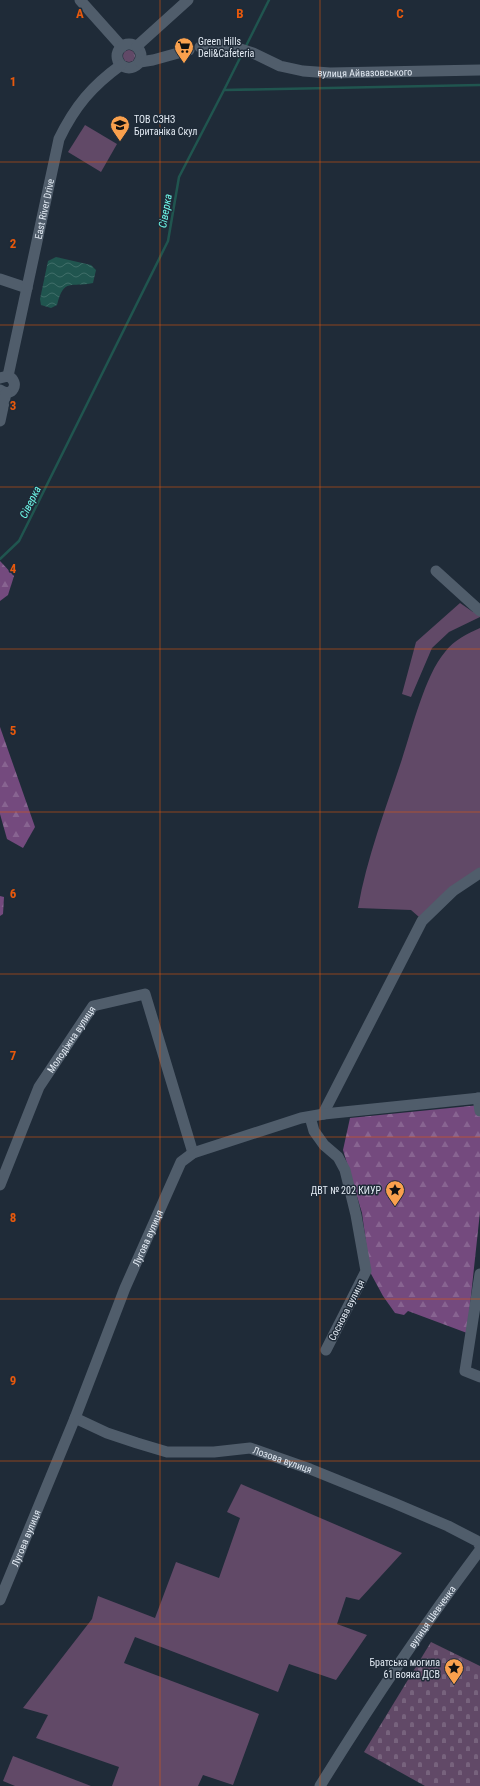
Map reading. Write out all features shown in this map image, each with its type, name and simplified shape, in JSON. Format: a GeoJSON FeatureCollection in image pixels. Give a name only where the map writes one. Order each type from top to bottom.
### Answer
{"type":"FeatureCollection","features":[{"type":"Feature","properties":{"kind":"street"},"geometry":{"type":"LineString","coordinates":[[80,0],[122,47]]}},
{"type":"Feature","properties":{"kind":"street"},"geometry":{"type":"LineString","coordinates":[[137,46],[188,0]]}},
{"type":"Feature","properties":{"kind":"street"},"geometry":{"type":"LineString","coordinates":[[140,62],[141,53],[137,46],[128,44],[122,47],[118,54],[118,58],[121,64],[132,67],[140,62],[189,50]]}},
{"type":"Feature","properties":{"kind":"street","name":"вулиця Айвазовського"},"geometry":{"type":"LineString","coordinates":[[200,47],[219,44],[231,46],[253,53],[280,66],[303,71],[330,73],[480,70]]}},
{"type":"Feature","properties":{"kind":"street","name":"Еаst Rіvеr Drive"},"geometry":{"type":"LineString","coordinates":[[4,377],[27,288],[59,139],[76,108],[89,92],[103,78],[121,64]]}},
{"type":"Feature","properties":{"kind":"street"},"geometry":{"type":"LineString","coordinates":[[0,279],[27,288]]}},
{"type":"Feature","properties":{"kind":"street"},"geometry":{"type":"LineString","coordinates":[[0,421],[3,392],[12,391],[15,386],[13,379],[4,377]]}},
{"type":"Feature","properties":{"kind":"street"},"geometry":{"type":"LineString","coordinates":[[436,571],[480,611]]}},
{"type":"Feature","properties":{"kind":"street"},"geometry":{"type":"LineString","coordinates":[[324,1114],[324,1110],[422,921],[453,891],[480,873]]}},
{"type":"Feature","properties":{"kind":"street","name":"Молодіжна вулиця"},"geometry":{"type":"LineString","coordinates":[[0,1186],[39,1087],[93,1006],[145,994],[193,1153]]}},
{"type":"Feature","properties":{"kind":"street"},"geometry":{"type":"LineString","coordinates":[[479,1098],[480,1111]]}},
{"type":"Feature","properties":{"kind":"street","name":"Лугова вулиця"},"geometry":{"type":"LineString","coordinates":[[0,1600],[3,1582],[74,1418],[125,1288],[181,1162],[193,1153],[301,1118],[324,1114],[479,1098]]}},
{"type":"Feature","properties":{"kind":"street","name":"Соснова вулиця"},"geometry":{"type":"LineString","coordinates":[[310,1117],[314,1131],[324,1145],[338,1157],[345,1170],[356,1214],[366,1270],[326,1350]]}},
{"type":"Feature","properties":{"kind":"street"},"geometry":{"type":"LineString","coordinates":[[480,1274],[465,1371],[480,1378]]}},
{"type":"Feature","properties":{"kind":"street","name":"Лозова вулиця"},"geometry":{"type":"LineString","coordinates":[[74,1418],[129,1441],[167,1452],[214,1452],[250,1448],[310,1469],[448,1526],[477,1541],[480,1546]]}},
{"type":"Feature","properties":{"kind":"street","name":"вулиця Шевченка"},"geometry":{"type":"LineString","coordinates":[[320,1786],[355,1729],[450,1590],[480,1550]]}},
{"type":"Feature","properties":{"kind":"green space"},"geometry":{"type":"Polygon","coordinates":[[[127,50],[131,50],[135,56],[131,62],[127,62],[123,58],[123,54],[127,50]]]}},
{"type":"Feature","properties":{"kind":"green space"},"geometry":{"type":"Polygon","coordinates":[[[85,125],[117,144],[101,172],[68,152],[85,125]]]}},
{"type":"Feature","properties":{"kind":"green space"},"geometry":{"type":"Polygon","coordinates":[[[0,561],[14,576],[8,595],[0,601],[0,561]]]}},
{"type":"Feature","properties":{"kind":"green space"},"geometry":{"type":"Polygon","coordinates":[[[460,603],[473,612],[478,609],[480,611],[480,617],[449,632],[432,648],[411,697],[402,694],[416,642],[460,603]]]}},
{"type":"Feature","properties":{"kind":"green space"},"geometry":{"type":"Polygon","coordinates":[[[480,628],[480,873],[419,917],[411,910],[358,908],[366,870],[377,833],[431,674],[452,644],[480,628]]]}},
{"type":"Feature","properties":{"kind":"green space"},"geometry":{"type":"Polygon","coordinates":[[[0,727],[35,827],[23,848],[7,839],[0,814],[0,727]]]}},
{"type":"Feature","properties":{"kind":"green space"},"geometry":{"type":"Polygon","coordinates":[[[0,896],[4,897],[3,914],[0,916],[0,896]]]}},
{"type":"Feature","properties":{"kind":"green space"},"geometry":{"type":"Polygon","coordinates":[[[480,1105],[480,1212],[467,1333],[408,1311],[404,1315],[395,1313],[383,1296],[370,1272],[362,1213],[343,1150],[350,1118],[480,1105]]]}},
{"type":"Feature","properties":{"kind":"green space"},"geometry":{"type":"Polygon","coordinates":[[[241,1484],[402,1553],[359,1600],[346,1597],[337,1624],[367,1635],[336,1680],[289,1664],[278,1692],[135,1637],[124,1663],[259,1714],[233,1785],[203,1775],[198,1786],[112,1786],[119,1767],[36,1738],[48,1715],[23,1708],[92,1619],[98,1596],[155,1618],[176,1562],[219,1578],[240,1518],[227,1512],[241,1484]]]}},
{"type":"Feature","properties":{"kind":"green space"},"geometry":{"type":"Polygon","coordinates":[[[431,1642],[480,1666],[480,1786],[425,1786],[364,1752],[431,1642]]]}},
{"type":"Feature","properties":{"kind":"green space"},"geometry":{"type":"Polygon","coordinates":[[[13,1756],[91,1786],[15,1786],[3,1781],[13,1756]]]}},
{"type":"Feature","properties":{"kind":"water"},"geometry":{"type":"Polygon","coordinates":[[[56,257],[91,265],[96,270],[93,283],[69,285],[62,290],[57,305],[51,308],[41,305],[40,299],[48,261],[56,257]]]}},
{"type":"Feature","properties":{"kind":"waterway"},"geometry":{"type":"LineString","coordinates":[[245,48],[269,0]]}},
{"type":"Feature","properties":{"kind":"waterway"},"geometry":{"type":"LineString","coordinates":[[224,90],[243,52]]}},
{"type":"Feature","properties":{"kind":"waterway","name":"Сіверка"},"geometry":{"type":"LineString","coordinates":[[0,559],[19,541],[168,241],[179,177],[224,90],[480,85]]}},
{"type":"Feature","properties":{"kind":"place","name":"Green Hills Deli&Cafeteria"},"geometry":{"type":"Point","coordinates":[184,64]}},
{"type":"Feature","properties":{"kind":"place","name":"ТОВ СЗНЗ Британіка Скул"},"geometry":{"type":"Point","coordinates":[120,142]}},
{"type":"Feature","properties":{"kind":"place","name":"ДВТ № 202 КИУР"},"geometry":{"type":"Point","coordinates":[395,1207]}},
{"type":"Feature","properties":{"kind":"place","name":"Братська могила 61 вояка ДСВ"},"geometry":{"type":"Point","coordinates":[454,1685]}}]}
